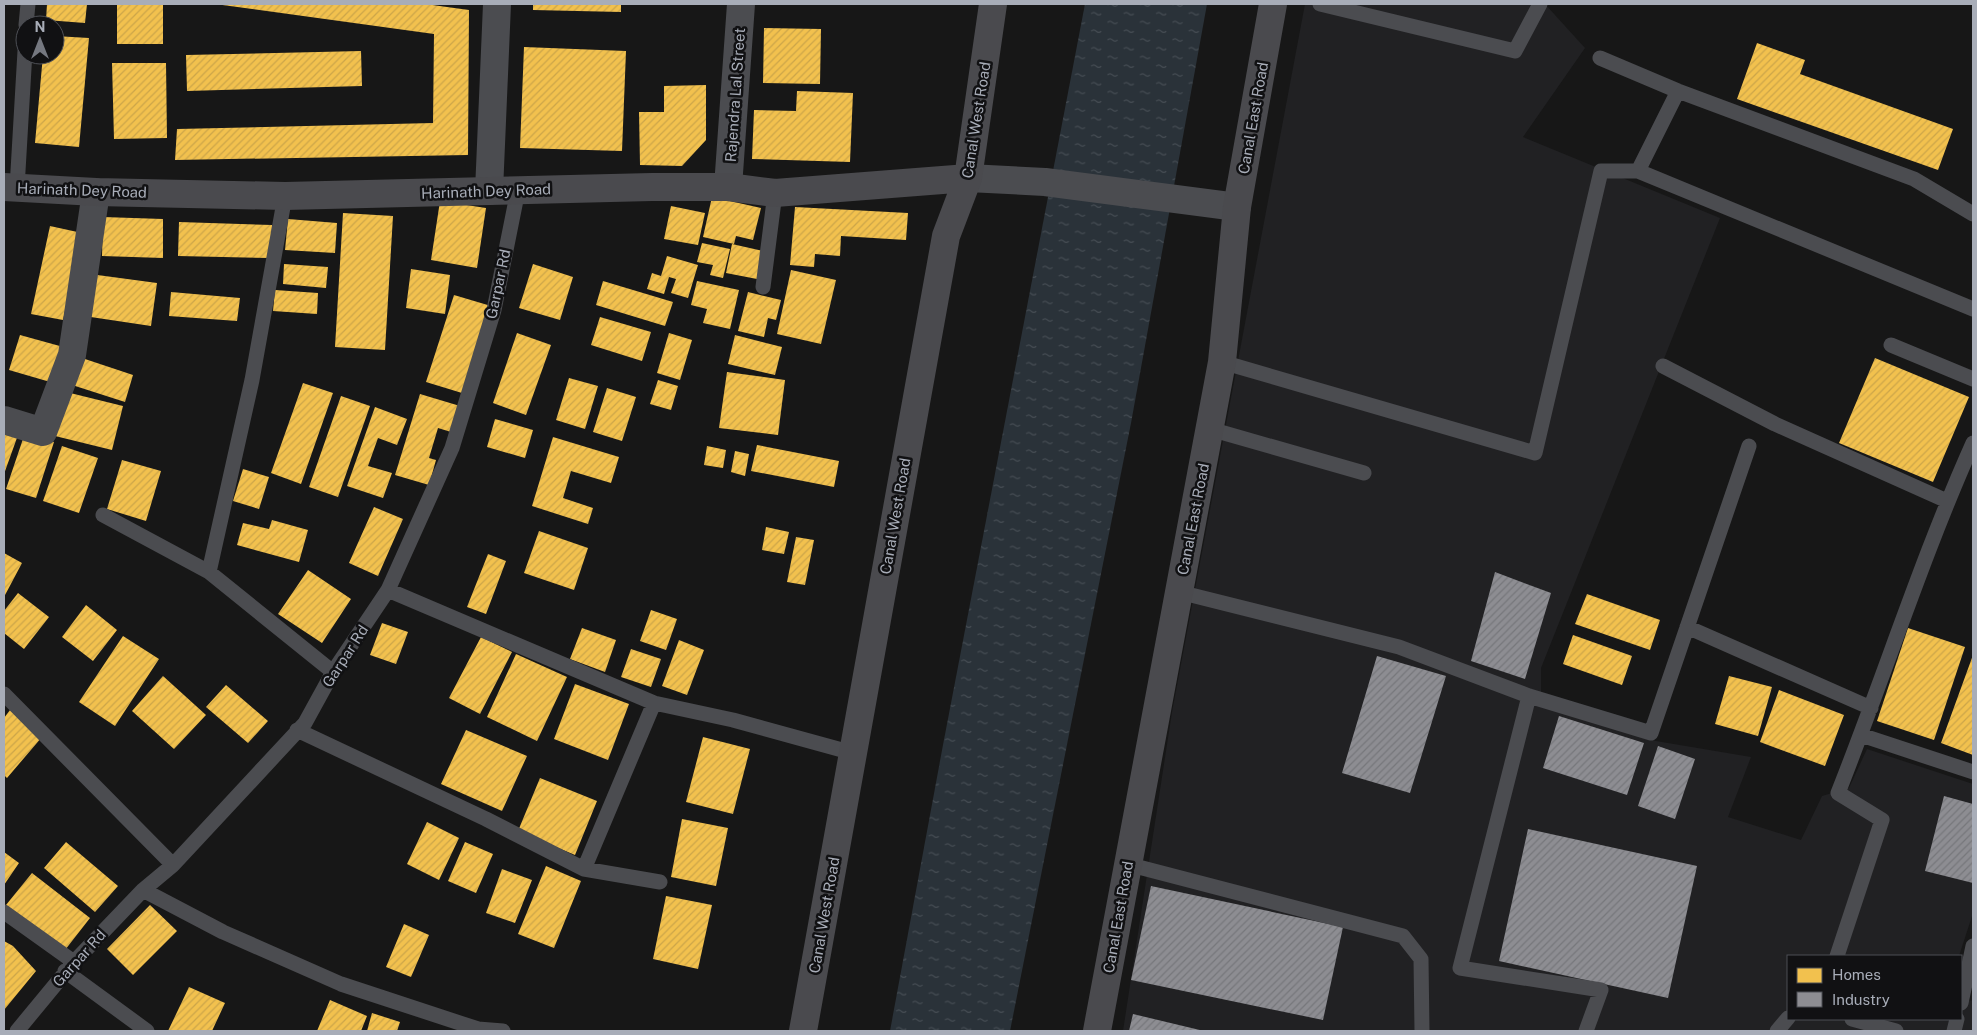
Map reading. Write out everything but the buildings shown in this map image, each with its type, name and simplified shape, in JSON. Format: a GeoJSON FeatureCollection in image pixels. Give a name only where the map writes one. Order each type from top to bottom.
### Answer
{"type":"FeatureCollection","features":[{"type":"Feature","properties":{"kind":"main road","name":"Canal West Road"},"geometry":{"type":"LineString","coordinates":[[803,1031],[946,236],[968,178],[993,4]]}},
{"type":"Feature","properties":{"kind":"main road","name":"Canal East Road"},"geometry":{"type":"LineString","coordinates":[[1097,1031],[1222,362],[1237,207],[1274,4]]}},
{"type":"Feature","properties":{"kind":"main road","name":"Harinath Dey Road"},"geometry":{"type":"LineString","coordinates":[[10,187],[96,192],[285,196],[728,187],[775,193],[968,178]]}},
{"type":"Feature","properties":{"kind":"street"},"geometry":{"type":"LineString","coordinates":[[489,191],[497,4]]}},
{"type":"Feature","properties":{"kind":"street","name":"Rajendra Lal Street"},"geometry":{"type":"LineString","coordinates":[[728,187],[741,4]]}},
{"type":"Feature","properties":{"kind":"street"},"geometry":{"type":"LineString","coordinates":[[968,178],[1045,182],[1237,207]]}},
{"type":"Feature","properties":{"kind":"street"},"geometry":{"type":"LineString","coordinates":[[4,420],[43,432],[72,355],[96,192]]}},
{"type":"Feature","properties":{"kind":"lane"},"geometry":{"type":"LineString","coordinates":[[1320,4],[1515,51],[1540,4]]}},
{"type":"Feature","properties":{"kind":"lane"},"geometry":{"type":"LineString","coordinates":[[1600,58],[1678,91],[1914,179],[1973,214]]}},
{"type":"Feature","properties":{"kind":"lane"},"geometry":{"type":"LineString","coordinates":[[10,187],[23,65]]}},
{"type":"Feature","properties":{"kind":"lane"},"geometry":{"type":"LineString","coordinates":[[1638,171],[1678,91]]}},
{"type":"Feature","properties":{"kind":"lane"},"geometry":{"type":"LineString","coordinates":[[1222,362],[1535,453],[1601,171],[1638,171],[1973,310]]}},
{"type":"Feature","properties":{"kind":"lane","name":"Garpar Rd"},"geometry":{"type":"LineString","coordinates":[[17,1031],[70,967],[143,890],[173,865],[305,723],[333,672],[388,590],[452,448],[494,310],[518,190]]}},
{"type":"Feature","properties":{"kind":"lane"},"geometry":{"type":"LineString","coordinates":[[762,287],[775,193]]}},
{"type":"Feature","properties":{"kind":"lane"},"geometry":{"type":"LineString","coordinates":[[210,572],[252,380],[285,196]]}},
{"type":"Feature","properties":{"kind":"lane"},"geometry":{"type":"LineString","coordinates":[[1891,345],[1973,379]]}},
{"type":"Feature","properties":{"kind":"lane"},"geometry":{"type":"LineString","coordinates":[[1663,366],[1774,424],[1947,501]]}},
{"type":"Feature","properties":{"kind":"lane"},"geometry":{"type":"LineString","coordinates":[[1210,429],[1364,473]]}},
{"type":"Feature","properties":{"kind":"lane"},"geometry":{"type":"LineString","coordinates":[[1837,955],[1882,820],[1838,794],[1947,501],[1973,443]]}},
{"type":"Feature","properties":{"kind":"lane"},"geometry":{"type":"LineString","coordinates":[[1179,592],[1399,647],[1529,696],[1651,733],[1749,446]]}},
{"type":"Feature","properties":{"kind":"lane"},"geometry":{"type":"LineString","coordinates":[[103,515],[210,572],[333,672]]}},
{"type":"Feature","properties":{"kind":"lane"},"geometry":{"type":"LineString","coordinates":[[388,590],[654,703],[733,720],[853,753]]}},
{"type":"Feature","properties":{"kind":"lane"},"geometry":{"type":"LineString","coordinates":[[1687,627],[1871,708]]}},
{"type":"Feature","properties":{"kind":"lane"},"geometry":{"type":"LineString","coordinates":[[4,694],[173,865]]}},
{"type":"Feature","properties":{"kind":"lane"},"geometry":{"type":"LineString","coordinates":[[1529,696],[1460,968],[1601,990],[1586,1031]]}},
{"type":"Feature","properties":{"kind":"lane"},"geometry":{"type":"LineString","coordinates":[[584,870],[654,703]]}},
{"type":"Feature","properties":{"kind":"lane"},"geometry":{"type":"LineString","coordinates":[[297,730],[486,819],[584,870],[660,882]]}},
{"type":"Feature","properties":{"kind":"lane"},"geometry":{"type":"LineString","coordinates":[[1861,735],[1973,772]]}},
{"type":"Feature","properties":{"kind":"lane"},"geometry":{"type":"LineString","coordinates":[[1127,864],[1403,936],[1420,959],[1422,1031]]}},
{"type":"Feature","properties":{"kind":"lane"},"geometry":{"type":"LineString","coordinates":[[143,890],[223,932],[341,984],[478,1029],[503,1031]]}},
{"type":"Feature","properties":{"kind":"lane"},"geometry":{"type":"LineString","coordinates":[[4,912],[148,1031]]}},
{"type":"Feature","properties":{"kind":"lane"},"geometry":{"type":"LineString","coordinates":[[1962,998],[1973,946]]}},
{"type":"Feature","properties":{"kind":"lane"},"geometry":{"type":"LineString","coordinates":[[1777,1031],[1787,1019]]}},
{"type":"Feature","properties":{"kind":"lane"},"geometry":{"type":"LineString","coordinates":[[1856,1020],[1896,1031]]}},
{"type":"Feature","properties":{"kind":"shaded area"},"geometry":{"type":"Polygon","coordinates":[[[1305,4],[1545,4],[1585,48],[1523,137],[1720,218],[1541,668],[1541,705],[1656,741],[1751,757],[1728,817],[1801,840],[1822,796],[1849,788],[1867,749],[1973,784],[1973,913],[1959,955],[1787,955],[1787,1020],[1962,1020],[1962,1002],[1973,1000],[1973,1031],[1123,1031],[1172,712],[1305,4]]]}},
{"type":"Feature","properties":{"kind":"water"},"geometry":{"type":"Polygon","coordinates":[[[1085,4],[1207,4],[1131,423],[1010,1031],[890,1031],[943,745],[1085,4]]]}}]}
